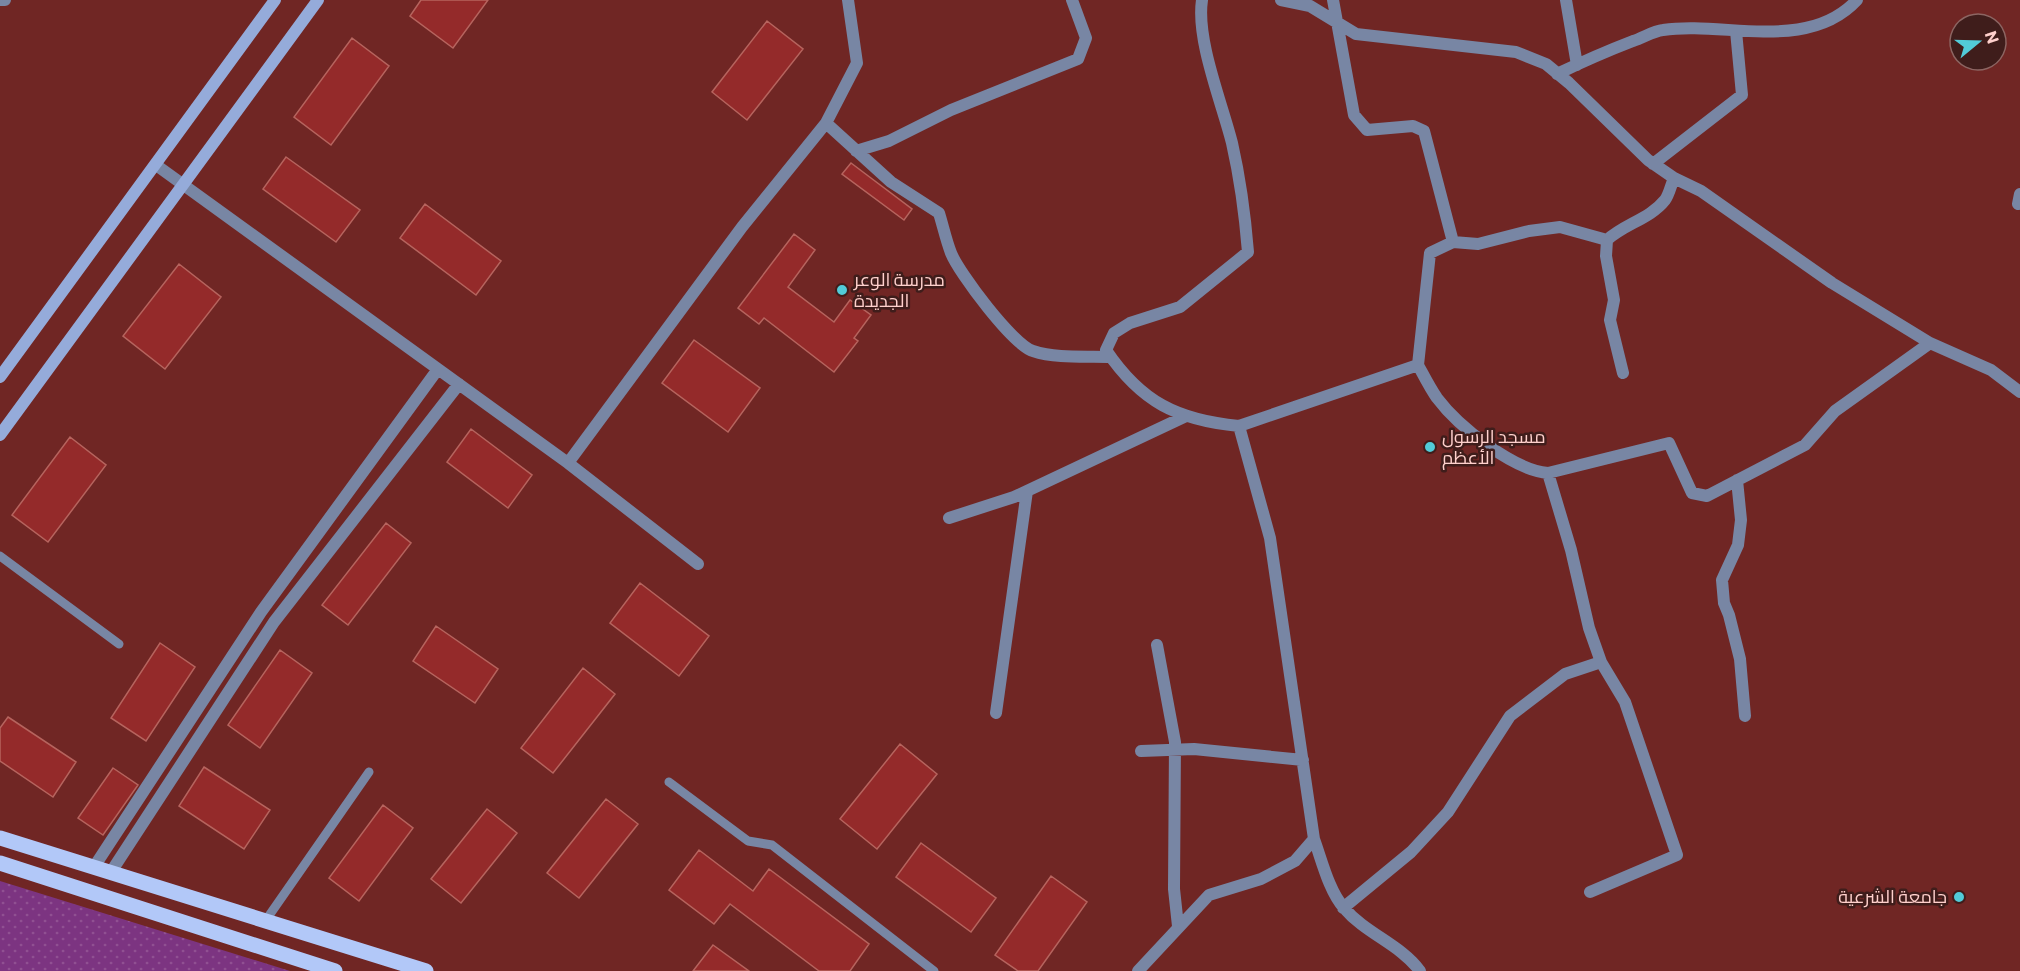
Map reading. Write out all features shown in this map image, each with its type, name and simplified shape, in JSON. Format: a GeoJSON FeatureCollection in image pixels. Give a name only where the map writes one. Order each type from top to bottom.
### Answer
{"type":"FeatureCollection","features":[{"type":"Feature","properties":{"kind":"main road"},"geometry":{"type":"LineString","coordinates":[[0,377],[275,0]]}},
{"type":"Feature","properties":{"kind":"main road"},"geometry":{"type":"LineString","coordinates":[[0,435],[185,185],[318,0]]}},
{"type":"Feature","properties":{"kind":"main road"},"geometry":{"type":"LineString","coordinates":[[0,838],[426,971]]}},
{"type":"Feature","properties":{"kind":"main road"},"geometry":{"type":"LineString","coordinates":[[0,863],[335,971]]}},
{"type":"Feature","properties":{"kind":"street"},"geometry":{"type":"LineString","coordinates":[[568,463],[742,227],[826,123],[857,63],[848,0]]}},
{"type":"Feature","properties":{"kind":"street"},"geometry":{"type":"LineString","coordinates":[[856,152],[889,141],[951,110],[1078,59],[1086,38],[1072,0]]}},
{"type":"Feature","properties":{"kind":"street"},"geometry":{"type":"LineString","coordinates":[[1202,0],[1200,12],[1206,45],[1232,144],[1246,219],[1248,252],[1179,307],[1130,323],[1114,333],[1106,350],[1123,376],[1150,399],[1186,416],[1215,424],[1239,426],[1418,365]]}},
{"type":"Feature","properties":{"kind":"street"},"geometry":{"type":"LineString","coordinates":[[1281,0],[1310,6],[1356,34],[1516,52],[1546,64],[1653,164],[1674,178],[1701,191],[1832,283],[1930,343],[1976,361],[2020,392]]}},
{"type":"Feature","properties":{"kind":"street"},"geometry":{"type":"LineString","coordinates":[[1333,0],[1354,115],[1367,130],[1413,126],[1424,131],[1453,242]]}},
{"type":"Feature","properties":{"kind":"street"},"geometry":{"type":"LineString","coordinates":[[1566,0],[1577,65]]}},
{"type":"Feature","properties":{"kind":"street"},"geometry":{"type":"LineString","coordinates":[[1557,74],[1661,30],[1692,28],[1784,31],[1817,24],[1839,14],[1857,0]]}},
{"type":"Feature","properties":{"kind":"street"},"geometry":{"type":"LineString","coordinates":[[1653,164],[1742,95],[1736,31]]}},
{"type":"Feature","properties":{"kind":"street"},"geometry":{"type":"LineString","coordinates":[[826,123],[891,182],[939,213],[951,253],[962,273],[1006,329],[1030,351],[1054,355],[1111,357]]}},
{"type":"Feature","properties":{"kind":"street"},"geometry":{"type":"LineString","coordinates":[[156,165],[568,463],[698,564]]}},
{"type":"Feature","properties":{"kind":"street"},"geometry":{"type":"LineString","coordinates":[[1623,373],[1610,320],[1614,300],[1606,256],[1607,240],[1618,230],[1650,214],[1666,200],[1674,178]]}},
{"type":"Feature","properties":{"kind":"street"},"geometry":{"type":"LineString","coordinates":[[1607,240],[1560,227],[1528,231],[1479,244],[1453,242],[1430,253],[1418,365],[1437,398],[1469,430],[1535,472],[1548,473],[1669,443],[1692,493],[1707,496],[1805,445],[1835,411],[1930,343]]}},
{"type":"Feature","properties":{"kind":"street"},"geometry":{"type":"LineString","coordinates":[[94,867],[261,612],[438,369]]}},
{"type":"Feature","properties":{"kind":"street"},"geometry":{"type":"LineString","coordinates":[[111,872],[274,622],[459,384]]}},
{"type":"Feature","properties":{"kind":"street"},"geometry":{"type":"LineString","coordinates":[[949,518],[1027,491],[1186,416]]}},
{"type":"Feature","properties":{"kind":"street"},"geometry":{"type":"LineString","coordinates":[[1239,426],[1270,538],[1314,839],[1327,875],[1343,908],[1410,958],[1420,971]]}},
{"type":"Feature","properties":{"kind":"street"},"geometry":{"type":"LineString","coordinates":[[1548,473],[1601,662],[1625,702],[1677,855],[1590,892]]}},
{"type":"Feature","properties":{"kind":"street"},"geometry":{"type":"LineString","coordinates":[[1737,480],[1741,519],[1738,545],[1722,580],[1724,603],[1740,659],[1745,716]]}},
{"type":"Feature","properties":{"kind":"street"},"geometry":{"type":"LineString","coordinates":[[996,712],[1027,491]]}},
{"type":"Feature","properties":{"kind":"street"},"geometry":{"type":"LineString","coordinates":[[1156,645],[1175,751],[1174,889],[1178,926]]}},
{"type":"Feature","properties":{"kind":"street"},"geometry":{"type":"LineString","coordinates":[[1343,908],[1411,852],[1448,812],[1510,716],[1565,674],[1601,662]]}},
{"type":"Feature","properties":{"kind":"street"},"geometry":{"type":"LineString","coordinates":[[1141,751],[1194,749],[1303,760]]}},
{"type":"Feature","properties":{"kind":"street"},"geometry":{"type":"LineString","coordinates":[[1138,971],[1209,895],[1261,879],[1295,861],[1314,839]]}},
{"type":"Feature","properties":{"kind":"lane"},"geometry":{"type":"LineString","coordinates":[[0,556],[119,644]]}},
{"type":"Feature","properties":{"kind":"lane"},"geometry":{"type":"LineString","coordinates":[[266,920],[369,772]]}},
{"type":"Feature","properties":{"kind":"lane"},"geometry":{"type":"LineString","coordinates":[[669,782],[748,841],[772,845],[934,971]]}},
{"type":"Feature","properties":{"kind":"shaded area"},"geometry":{"type":"Polygon","coordinates":[[[0,881],[290,971],[0,971],[0,881]]]}},
{"type":"Feature","properties":{"kind":"building"},"geometry":{"type":"Polygon","coordinates":[[[421,0],[488,0],[453,48],[410,16],[421,0]]]}},
{"type":"Feature","properties":{"kind":"building"},"geometry":{"type":"Polygon","coordinates":[[[767,21],[803,49],[747,120],[712,92],[767,21]]]}},
{"type":"Feature","properties":{"kind":"building"},"geometry":{"type":"Polygon","coordinates":[[[352,38],[389,66],[331,145],[294,117],[352,38]]]}},
{"type":"Feature","properties":{"kind":"building"},"geometry":{"type":"Polygon","coordinates":[[[286,157],[360,210],[336,242],[263,189],[286,157]]]}},
{"type":"Feature","properties":{"kind":"building"},"geometry":{"type":"Polygon","coordinates":[[[851,163],[912,209],[904,220],[842,174],[851,163]]]}},
{"type":"Feature","properties":{"kind":"building"},"geometry":{"type":"Polygon","coordinates":[[[425,204],[501,261],[476,295],[400,238],[425,204]]]}},
{"type":"Feature","properties":{"kind":"building"},"geometry":{"type":"Polygon","coordinates":[[[794,234],[815,250],[788,287],[834,322],[850,300],[871,315],[854,338],[858,341],[834,372],[764,318],[759,324],[738,308],[794,234]]]}},
{"type":"Feature","properties":{"kind":"building"},"geometry":{"type":"Polygon","coordinates":[[[179,264],[221,297],[165,369],[123,336],[179,264]]]}},
{"type":"Feature","properties":{"kind":"building"},"geometry":{"type":"Polygon","coordinates":[[[694,340],[760,388],[728,432],[662,383],[694,340]]]}},
{"type":"Feature","properties":{"kind":"building"},"geometry":{"type":"Polygon","coordinates":[[[471,429],[532,475],[508,508],[447,462],[471,429]]]}},
{"type":"Feature","properties":{"kind":"building"},"geometry":{"type":"Polygon","coordinates":[[[70,437],[106,465],[48,542],[12,515],[70,437]]]}},
{"type":"Feature","properties":{"kind":"building"},"geometry":{"type":"Polygon","coordinates":[[[386,523],[411,543],[348,625],[322,605],[386,523]]]}},
{"type":"Feature","properties":{"kind":"building"},"geometry":{"type":"Polygon","coordinates":[[[640,583],[709,636],[679,676],[610,623],[640,583]]]}},
{"type":"Feature","properties":{"kind":"building"},"geometry":{"type":"Polygon","coordinates":[[[436,626],[498,669],[475,703],[413,661],[436,626]]]}},
{"type":"Feature","properties":{"kind":"building"},"geometry":{"type":"Polygon","coordinates":[[[160,643],[195,667],[146,741],[111,718],[160,643]]]}},
{"type":"Feature","properties":{"kind":"building"},"geometry":{"type":"Polygon","coordinates":[[[280,650],[312,673],[260,748],[228,725],[280,650]]]}},
{"type":"Feature","properties":{"kind":"building"},"geometry":{"type":"Polygon","coordinates":[[[583,668],[615,694],[553,773],[521,748],[583,668]]]}},
{"type":"Feature","properties":{"kind":"building"},"geometry":{"type":"Polygon","coordinates":[[[8,717],[76,762],[53,797],[0,761],[0,728],[8,717]]]}},
{"type":"Feature","properties":{"kind":"building"},"geometry":{"type":"Polygon","coordinates":[[[900,744],[937,774],[877,849],[840,819],[900,744]]]}},
{"type":"Feature","properties":{"kind":"building"},"geometry":{"type":"Polygon","coordinates":[[[204,767],[270,810],[244,849],[179,806],[204,767]]]}},
{"type":"Feature","properties":{"kind":"building"},"geometry":{"type":"Polygon","coordinates":[[[113,768],[138,785],[103,835],[78,818],[113,768]]]}},
{"type":"Feature","properties":{"kind":"building"},"geometry":{"type":"Polygon","coordinates":[[[606,799],[638,824],[579,898],[547,873],[606,799]]]}},
{"type":"Feature","properties":{"kind":"building"},"geometry":{"type":"Polygon","coordinates":[[[383,805],[413,828],[359,901],[329,878],[383,805]]]}},
{"type":"Feature","properties":{"kind":"building"},"geometry":{"type":"Polygon","coordinates":[[[487,809],[517,833],[461,903],[431,879],[487,809]]]}},
{"type":"Feature","properties":{"kind":"building"},"geometry":{"type":"Polygon","coordinates":[[[921,843],[996,898],[971,932],[896,877],[921,843]]]}},
{"type":"Feature","properties":{"kind":"building"},"geometry":{"type":"Polygon","coordinates":[[[699,850],[753,891],[769,869],[869,944],[850,971],[819,971],[730,904],[714,924],[669,890],[699,850]]]}},
{"type":"Feature","properties":{"kind":"building"},"geometry":{"type":"Polygon","coordinates":[[[1051,876],[1087,902],[1038,971],[1018,971],[995,955],[1051,876]]]}},
{"type":"Feature","properties":{"kind":"building"},"geometry":{"type":"Polygon","coordinates":[[[713,945],[749,971],[693,971],[713,945]]]}},
{"type":"Feature","properties":{"kind":"place","name":"مدرسة الوعر الجديدة"},"geometry":{"type":"Point","coordinates":[842,290]}},
{"type":"Feature","properties":{"kind":"place","name":"مسجد الرسول الأعظم"},"geometry":{"type":"Point","coordinates":[1430,447]}},
{"type":"Feature","properties":{"kind":"place","name":"جامعة الشرعية"},"geometry":{"type":"Point","coordinates":[1959,897]}}]}
